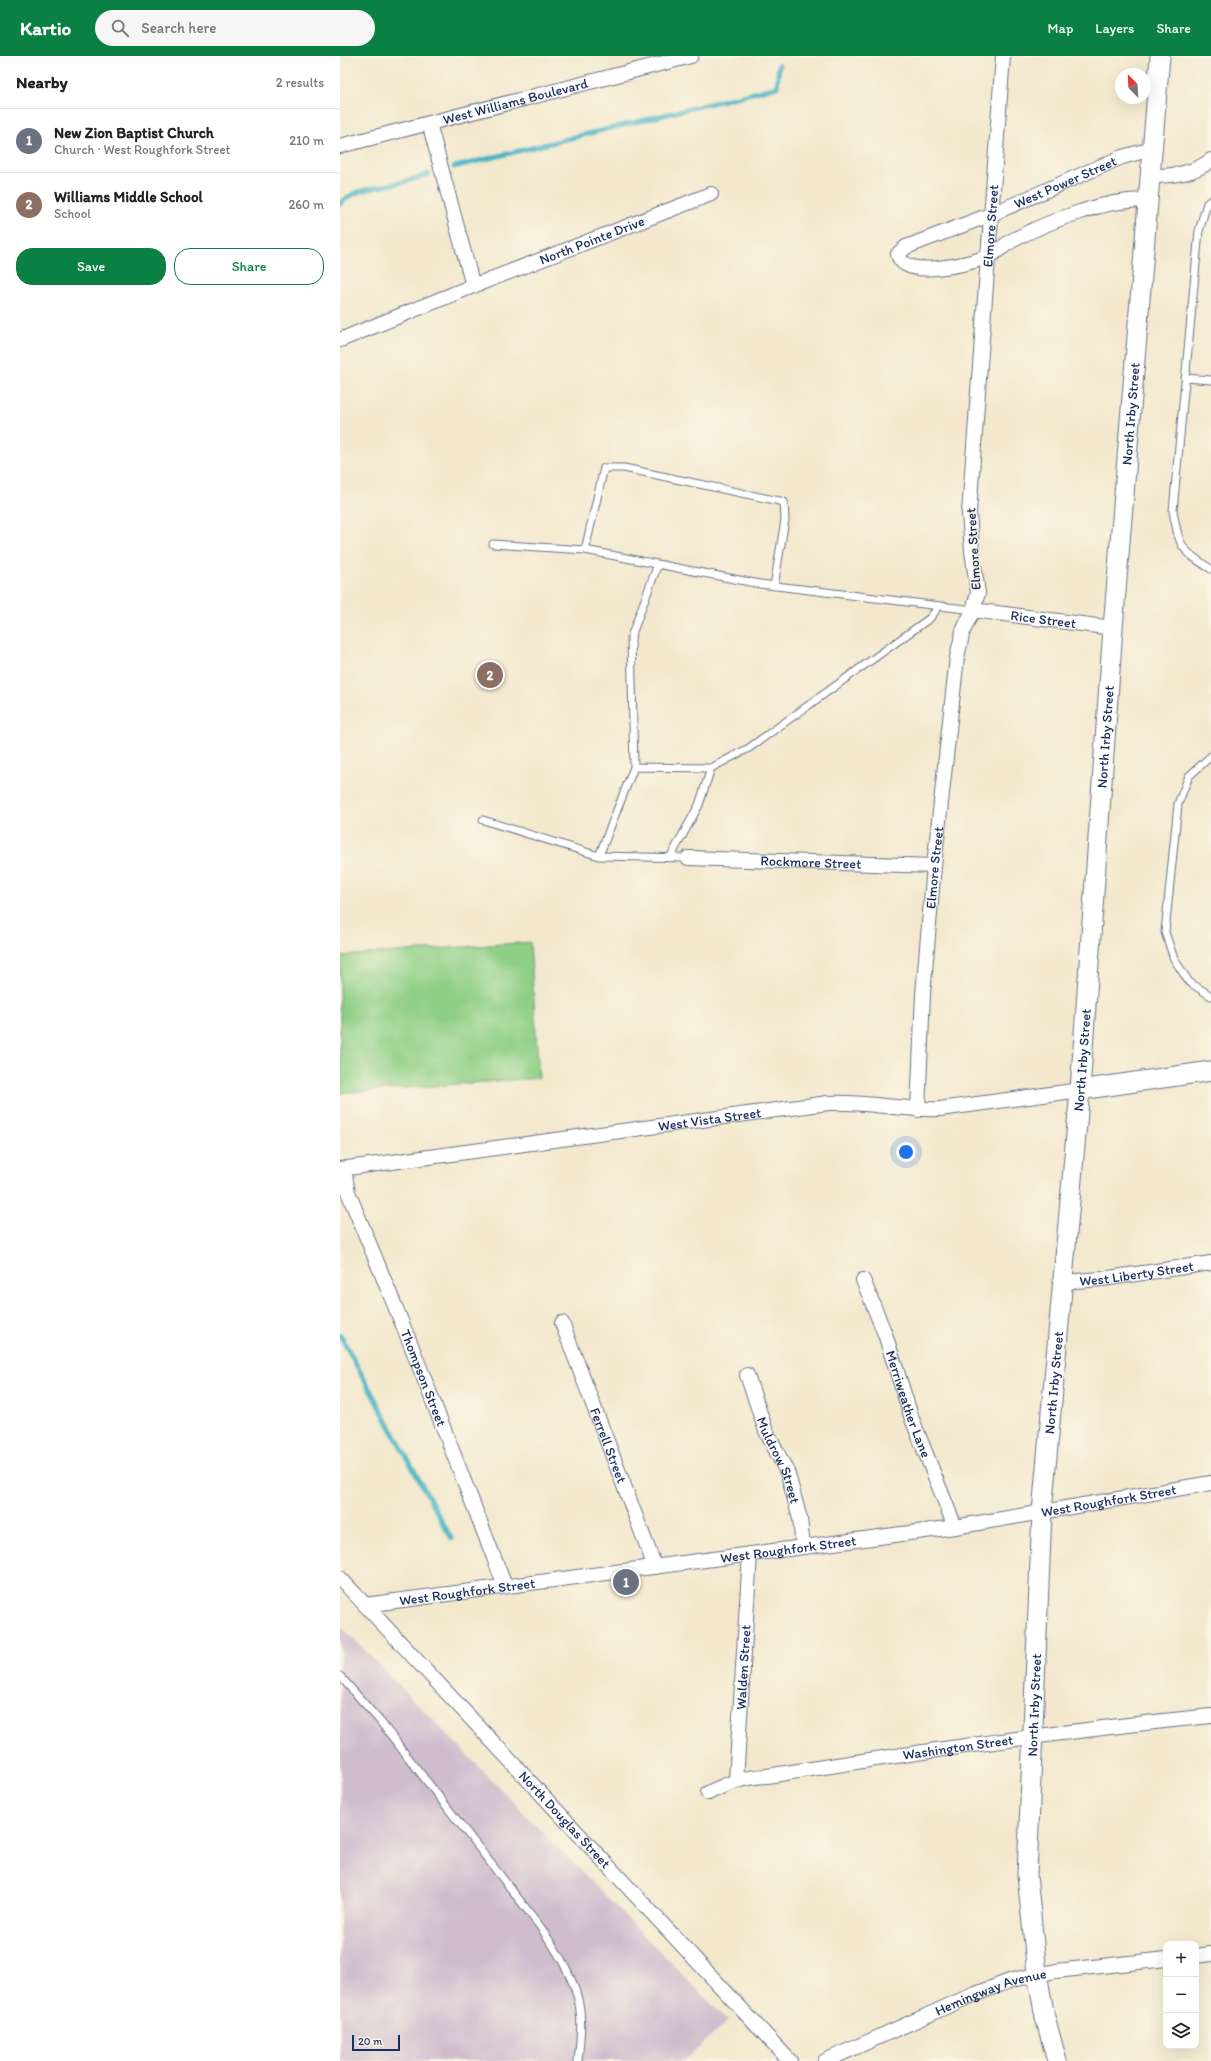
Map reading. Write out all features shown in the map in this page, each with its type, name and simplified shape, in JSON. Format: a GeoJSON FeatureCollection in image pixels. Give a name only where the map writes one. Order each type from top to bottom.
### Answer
{"type":"FeatureCollection","features":[{"type":"Feature","properties":{"kind":"main road","name":"North Irby Street"},"geometry":{"type":"LineString","coordinates":[[1057,2061],[1045,2017],[1037,1974],[1027,1875],[1042,1512],[1080,1090],[1113,628],[1160,56]]}},
{"type":"Feature","properties":{"kind":"main road"},"geometry":{"type":"LineString","coordinates":[[1080,1090],[1211,1071]]}},
{"type":"Feature","properties":{"kind":"street","name":"West Williams Boulevard"},"geometry":{"type":"LineString","coordinates":[[340,146],[691,56]]}},
{"type":"Feature","properties":{"kind":"street","name":"Elmore Street"},"geometry":{"type":"LineString","coordinates":[[918,1110],[923,994],[934,866],[957,657],[963,631],[973,610],[978,593],[972,551],[969,513],[1003,56]]}},
{"type":"Feature","properties":{"kind":"street"},"geometry":{"type":"LineString","coordinates":[[429,123],[473,286]]}},
{"type":"Feature","properties":{"kind":"street","name":"West Power Street"},"geometry":{"type":"LineString","coordinates":[[1148,200],[1125,200],[1080,212],[1014,239],[988,256],[931,269],[918,268],[903,263],[898,254],[906,247],[992,214],[1122,157],[1152,148]]}},
{"type":"Feature","properties":{"kind":"street"},"geometry":{"type":"LineString","coordinates":[[1150,176],[1176,176],[1211,160]]}},
{"type":"Feature","properties":{"kind":"street","name":"North Pointe Drive"},"geometry":{"type":"LineString","coordinates":[[340,340],[473,286],[710,194]]}},
{"type":"Feature","properties":{"kind":"street","name":"Rice Street"},"geometry":{"type":"LineString","coordinates":[[973,610],[1113,628]]}},
{"type":"Feature","properties":{"kind":"street","name":"Rockmore Street"},"geometry":{"type":"LineString","coordinates":[[688,858],[934,866]]}},
{"type":"Feature","properties":{"kind":"street","name":"West Vista Street"},"geometry":{"type":"LineString","coordinates":[[342,1169],[828,1103],[867,1103],[918,1110],[940,1109],[1080,1090]]}},
{"type":"Feature","properties":{"kind":"street","name":"Thompson Street"},"geometry":{"type":"LineString","coordinates":[[342,1169],[348,1192],[411,1345],[505,1586]]}},
{"type":"Feature","properties":{"kind":"street","name":"West Liberty Street"},"geometry":{"type":"LineString","coordinates":[[1062,1282],[1102,1279],[1211,1263]]}},
{"type":"Feature","properties":{"kind":"street","name":"Merriweather Lane"},"geometry":{"type":"LineString","coordinates":[[862,1280],[885,1334],[912,1419],[955,1527]]}},
{"type":"Feature","properties":{"kind":"street","name":"Ferrell Street"},"geometry":{"type":"LineString","coordinates":[[562,1323],[655,1567]]}},
{"type":"Feature","properties":{"kind":"street","name":"Muldrow Street"},"geometry":{"type":"LineString","coordinates":[[747,1375],[764,1424],[788,1474],[800,1519],[803,1548]]}},
{"type":"Feature","properties":{"kind":"street","name":"West Roughfork Street"},"geometry":{"type":"LineString","coordinates":[[365,1605],[955,1527],[1211,1483]]}},
{"type":"Feature","properties":{"kind":"street","name":"Walden Street"},"geometry":{"type":"LineString","coordinates":[[736,1780],[750,1554]]}},
{"type":"Feature","properties":{"kind":"street","name":"North Douglas Street"},"geometry":{"type":"LineString","coordinates":[[340,1578],[790,2061]]}},
{"type":"Feature","properties":{"kind":"street","name":"Washington Street"},"geometry":{"type":"LineString","coordinates":[[708,1793],[736,1780],[897,1755],[1112,1726],[1211,1716]]}},
{"type":"Feature","properties":{"kind":"street"},"geometry":{"type":"LineString","coordinates":[[1199,1956],[1211,1954]]}},
{"type":"Feature","properties":{"kind":"street","name":"Hemingway Avenue"},"geometry":{"type":"LineString","coordinates":[[825,2061],[968,1997],[1012,1980],[1037,1974],[1163,1959]]}},
{"type":"Feature","properties":{"kind":"lane"},"geometry":{"type":"LineString","coordinates":[[1211,200],[1206,203],[1199,231],[1172,511],[1178,542],[1190,556],[1211,569]]}},
{"type":"Feature","properties":{"kind":"lane"},"geometry":{"type":"LineString","coordinates":[[1185,378],[1211,380]]}},
{"type":"Feature","properties":{"kind":"lane"},"geometry":{"type":"LineString","coordinates":[[585,550],[604,468],[624,468],[784,502],[786,520],[774,586]]}},
{"type":"Feature","properties":{"kind":"lane"},"geometry":{"type":"LineString","coordinates":[[493,544],[585,550],[774,586],[973,610]]}},
{"type":"Feature","properties":{"kind":"lane"},"geometry":{"type":"LineString","coordinates":[[600,856],[634,767],[631,637],[658,564]]}},
{"type":"Feature","properties":{"kind":"lane"},"geometry":{"type":"LineString","coordinates":[[634,767],[711,768],[762,739],[930,618],[940,606]]}},
{"type":"Feature","properties":{"kind":"lane"},"geometry":{"type":"LineString","coordinates":[[1211,756],[1188,776],[1178,804],[1165,932],[1174,959],[1189,982],[1211,996]]}},
{"type":"Feature","properties":{"kind":"lane"},"geometry":{"type":"LineString","coordinates":[[670,858],[699,805],[711,768]]}},
{"type":"Feature","properties":{"kind":"lane"},"geometry":{"type":"LineString","coordinates":[[483,820],[600,856],[688,858]]}},
{"type":"Feature","properties":{"kind":"lane"},"geometry":{"type":"LineString","coordinates":[[340,1676],[379,1720],[539,1925],[559,1954],[578,1999],[581,2037],[578,2061]]}},
{"type":"Feature","properties":{"kind":"shaded area"},"geometry":{"type":"Polygon","coordinates":[[[340,1625],[728,2021],[684,2061],[340,2061],[340,1625]]]}},
{"type":"Feature","properties":{"kind":"green space"},"geometry":{"type":"Polygon","coordinates":[[[530,942],[539,1078],[340,1093],[340,956],[530,942]]]}},
{"type":"Feature","properties":{"kind":"waterway"},"geometry":{"type":"LineString","coordinates":[[454,167],[777,87],[779,65]]}},
{"type":"Feature","properties":{"kind":"waterway"},"geometry":{"type":"LineString","coordinates":[[340,204],[352,195],[367,189],[402,182],[429,174]]}},
{"type":"Feature","properties":{"kind":"waterway"},"geometry":{"type":"LineString","coordinates":[[340,1335],[451,1538]]}},
{"type":"Feature","properties":{"kind":"place","name":"Williams Middle School"},"geometry":{"type":"Point","coordinates":[490,675]}},
{"type":"Feature","properties":{"kind":"place","name":"New Zion Baptist Church"},"geometry":{"type":"Point","coordinates":[626,1582]}}]}
